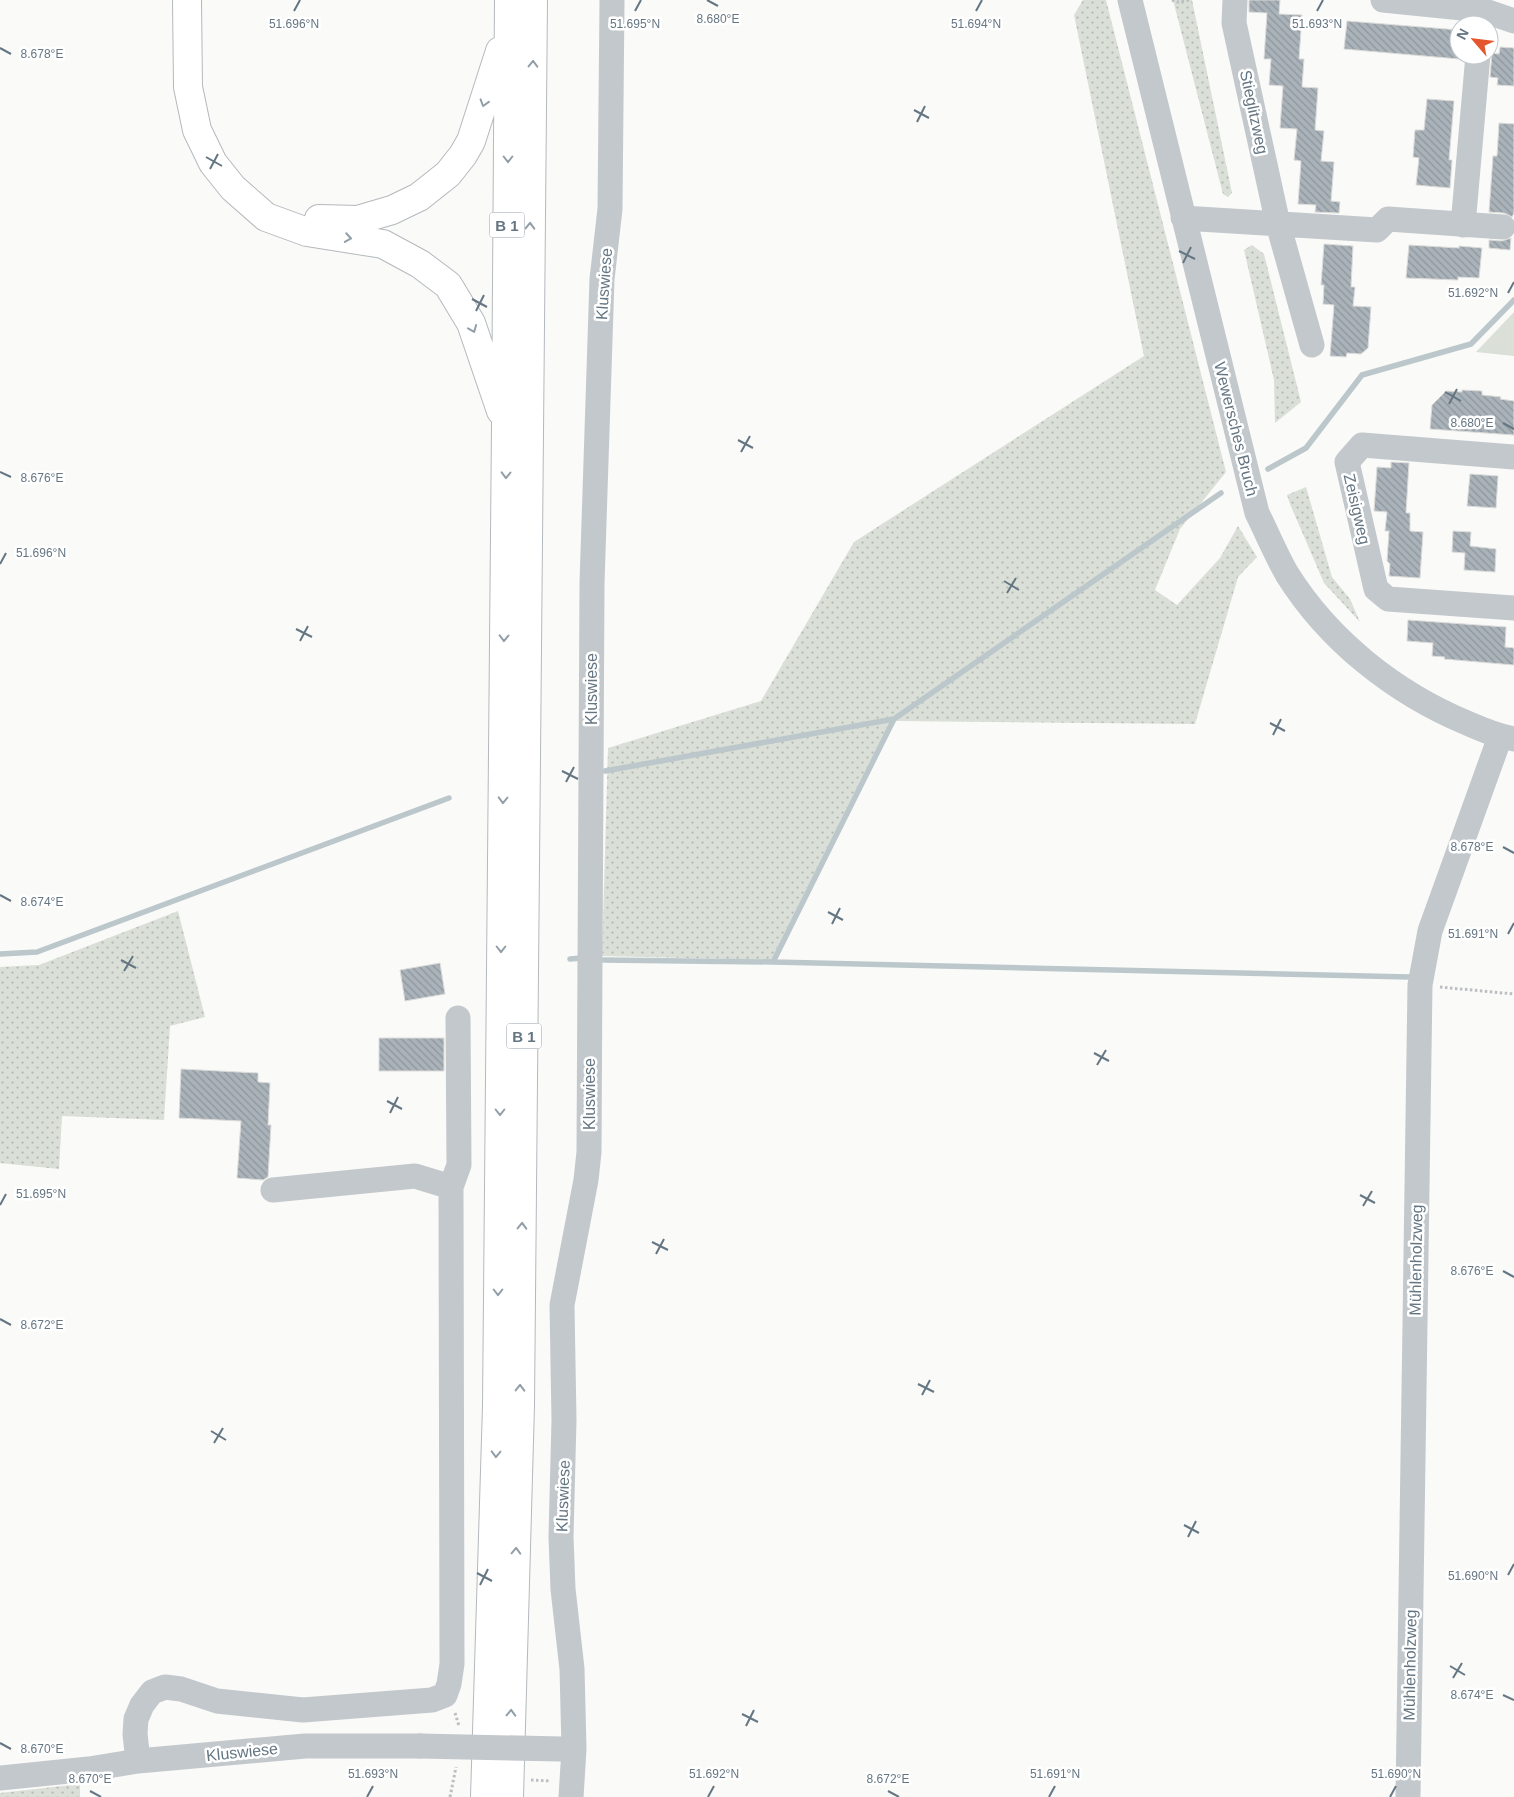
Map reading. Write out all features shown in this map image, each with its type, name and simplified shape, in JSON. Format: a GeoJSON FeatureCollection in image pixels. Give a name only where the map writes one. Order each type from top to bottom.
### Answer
{"type":"FeatureCollection","features":[{"type":"Feature","properties":{"kind":"highway"},"geometry":{"type":"LineString","coordinates":[[187,0],[188,87],[197,130],[212,163],[233,188],[266,217],[307,232],[383,244],[420,264],[448,285],[471,323],[506,426]]}},
{"type":"Feature","properties":{"kind":"highway"},"geometry":{"type":"LineString","coordinates":[[206,0],[204,86],[214,137],[227,161],[247,182],[279,207],[316,218],[358,220],[392,210],[419,197],[448,174],[463,155],[471,141],[509,12]]}},
{"type":"Feature","properties":{"kind":"highway","name":"B 1"},"geometry":{"type":"LineString","coordinates":[[509,1797],[520,1405],[533,0]]}},
{"type":"Feature","properties":{"kind":"highway","name":"B 1"},"geometry":{"type":"LineString","coordinates":[[485,1797],[497,1406],[509,12]]}},
{"type":"Feature","properties":{"kind":"street","name":"Kluswiese"},"geometry":{"type":"LineString","coordinates":[[0,1778],[89,1769],[138,1761],[305,1746],[567,1749],[572,1669],[563,1589],[561,1537],[564,1420],[562,1305],[586,1180],[589,1152],[592,583],[602,279],[610,209],[612,0]]}},
{"type":"Feature","properties":{"kind":"street","name":"Wewersches Bruch"},"geometry":{"type":"LineString","coordinates":[[1130,0],[1257,513],[1287,574],[1325,625],[1363,662],[1418,699],[1452,717],[1507,738]]}},
{"type":"Feature","properties":{"kind":"street","name":"Stieglitzweg"},"geometry":{"type":"LineString","coordinates":[[1235,0],[1234,23],[1278,224],[1312,345]]}},
{"type":"Feature","properties":{"kind":"street"},"geometry":{"type":"LineString","coordinates":[[1383,0],[1466,15]]}},
{"type":"Feature","properties":{"kind":"street"},"geometry":{"type":"LineString","coordinates":[[1499,20],[1514,21]]}},
{"type":"Feature","properties":{"kind":"street"},"geometry":{"type":"LineString","coordinates":[[1463,225],[1477,65]]}},
{"type":"Feature","properties":{"kind":"street"},"geometry":{"type":"LineString","coordinates":[[1183,218],[1377,230],[1388,219],[1503,227]]}},
{"type":"Feature","properties":{"kind":"street","name":"Zeisigweg"},"geometry":{"type":"LineString","coordinates":[[1514,457],[1362,444],[1347,462],[1376,589],[1388,599],[1514,608]]}},
{"type":"Feature","properties":{"kind":"street","name":"Mühlenholzweg"},"geometry":{"type":"LineString","coordinates":[[1408,1797],[1420,984],[1430,931],[1507,738]]}},
{"type":"Feature","properties":{"kind":"street"},"geometry":{"type":"LineString","coordinates":[[138,1761],[135,1734],[136,1719],[142,1705],[152,1692],[165,1687],[181,1689],[217,1701],[303,1710],[432,1700],[445,1695],[452,1664],[451,1187],[459,1165],[458,1018]]}},
{"type":"Feature","properties":{"kind":"street"},"geometry":{"type":"LineString","coordinates":[[274,1190],[415,1176],[451,1187]]}},
{"type":"Feature","properties":{"kind":"street"},"geometry":{"type":"LineString","coordinates":[[565,1789],[567,1749]]}},
{"type":"Feature","properties":{"kind":"path"},"geometry":{"type":"LineString","coordinates":[[1172,0],[1177,2],[1190,0]]}},
{"type":"Feature","properties":{"kind":"path"},"geometry":{"type":"LineString","coordinates":[[1420,984],[1514,994]]}},
{"type":"Feature","properties":{"kind":"path"},"geometry":{"type":"LineString","coordinates":[[531,1780],[565,1789]]}},
{"type":"Feature","properties":{"kind":"shaded area"},"geometry":{"type":"Polygon","coordinates":[[[1083,0],[1106,0],[1226,472],[1180,529],[1155,590],[1177,605],[1220,558],[1238,526],[1257,557],[1238,577],[1195,724],[896,721],[889,723],[771,960],[602,956],[608,748],[761,701],[854,542],[1144,356],[1074,15],[1083,0]]]}},
{"type":"Feature","properties":{"kind":"shaded area"},"geometry":{"type":"Polygon","coordinates":[[[1173,0],[1192,0],[1232,193],[1228,197],[1223,194],[1173,0]]]}},
{"type":"Feature","properties":{"kind":"shaded area"},"geometry":{"type":"Polygon","coordinates":[[[1252,245],[1264,254],[1301,402],[1275,423],[1274,380],[1244,250],[1252,245]]]}},
{"type":"Feature","properties":{"kind":"shaded area"},"geometry":{"type":"Polygon","coordinates":[[[1514,312],[1514,356],[1476,352],[1514,312]]]}},
{"type":"Feature","properties":{"kind":"shaded area"},"geometry":{"type":"Polygon","coordinates":[[[1306,487],[1332,577],[1350,599],[1360,622],[1324,583],[1290,504],[1287,495],[1306,487]]]}},
{"type":"Feature","properties":{"kind":"shaded area"},"geometry":{"type":"Polygon","coordinates":[[[178,911],[205,1017],[170,1026],[164,1120],[62,1116],[59,1169],[0,1163],[0,967],[39,965],[178,911]]]}},
{"type":"Feature","properties":{"kind":"shaded area"},"geometry":{"type":"Polygon","coordinates":[[[80,1784],[80,1797],[0,1797],[0,1793],[80,1784]]]}},
{"type":"Feature","properties":{"kind":"building"},"geometry":{"type":"Polygon","coordinates":[[[1249,0],[1280,0],[1279,14],[1302,15],[1299,59],[1304,59],[1302,87],[1318,88],[1315,130],[1324,131],[1321,161],[1334,162],[1331,201],[1340,202],[1339,213],[1315,212],[1316,205],[1298,204],[1301,161],[1294,160],[1297,129],[1280,128],[1283,86],[1269,85],[1271,59],[1264,59],[1267,13],[1249,12],[1249,0]]]}},
{"type":"Feature","properties":{"kind":"building"},"geometry":{"type":"Polygon","coordinates":[[[1347,21],[1449,29],[1449,58],[1344,49],[1347,21]]]}},
{"type":"Feature","properties":{"kind":"building"},"geometry":{"type":"Polygon","coordinates":[[[1500,47],[1514,48],[1514,86],[1497,85],[1498,78],[1490,77],[1491,65],[1499,65],[1500,47]]]}},
{"type":"Feature","properties":{"kind":"building"},"geometry":{"type":"Polygon","coordinates":[[[1427,99],[1454,101],[1449,160],[1452,160],[1450,188],[1416,185],[1419,158],[1413,157],[1415,130],[1424,130],[1427,99]]]}},
{"type":"Feature","properties":{"kind":"building"},"geometry":{"type":"Polygon","coordinates":[[[1499,123],[1514,124],[1514,213],[1512,217],[1504,213],[1489,212],[1493,156],[1497,156],[1499,123]]]}},
{"type":"Feature","properties":{"kind":"building"},"geometry":{"type":"Polygon","coordinates":[[[1511,238],[1510,250],[1489,248],[1489,240],[1502,241],[1511,238]]]}},
{"type":"Feature","properties":{"kind":"building"},"geometry":{"type":"Polygon","coordinates":[[[1324,244],[1353,246],[1351,287],[1355,287],[1353,306],[1371,307],[1368,348],[1361,354],[1347,353],[1346,357],[1330,356],[1334,305],[1323,304],[1324,285],[1321,285],[1324,244]]]}},
{"type":"Feature","properties":{"kind":"building"},"geometry":{"type":"Polygon","coordinates":[[[1409,245],[1482,248],[1479,278],[1458,277],[1458,280],[1406,278],[1409,245]]]}},
{"type":"Feature","properties":{"kind":"building"},"geometry":{"type":"Polygon","coordinates":[[[1462,390],[1482,391],[1482,395],[1501,397],[1500,399],[1514,401],[1514,435],[1430,429],[1432,405],[1446,391],[1462,392],[1462,390]]]}},
{"type":"Feature","properties":{"kind":"building"},"geometry":{"type":"Polygon","coordinates":[[[1391,462],[1409,463],[1406,513],[1410,513],[1410,531],[1423,532],[1420,578],[1389,576],[1390,564],[1387,561],[1389,531],[1385,531],[1387,512],[1374,511],[1377,467],[1391,468],[1391,462]]]}},
{"type":"Feature","properties":{"kind":"building"},"geometry":{"type":"Polygon","coordinates":[[[1470,474],[1498,476],[1496,508],[1467,506],[1470,474]]]}},
{"type":"Feature","properties":{"kind":"building"},"geometry":{"type":"Polygon","coordinates":[[[1453,531],[1471,532],[1470,546],[1496,549],[1495,572],[1464,570],[1465,553],[1452,552],[1453,531]]]}},
{"type":"Feature","properties":{"kind":"building"},"geometry":{"type":"Polygon","coordinates":[[[1408,620],[1506,627],[1505,647],[1514,648],[1514,665],[1444,659],[1445,657],[1432,656],[1433,643],[1407,641],[1408,620]]]}},
{"type":"Feature","properties":{"kind":"building"},"geometry":{"type":"Polygon","coordinates":[[[440,963],[445,994],[405,1001],[400,970],[440,963]]]}},
{"type":"Feature","properties":{"kind":"building"},"geometry":{"type":"Polygon","coordinates":[[[379,1038],[444,1038],[444,1071],[379,1071],[379,1038]]]}},
{"type":"Feature","properties":{"kind":"building"},"geometry":{"type":"Polygon","coordinates":[[[181,1069],[258,1073],[258,1082],[270,1083],[268,1125],[271,1125],[268,1177],[263,1180],[237,1178],[241,1121],[179,1118],[181,1069]]]}},
{"type":"Feature","properties":{"kind":"waterway"},"geometry":{"type":"LineString","coordinates":[[1268,469],[1306,448],[1362,375],[1471,344],[1514,300]]}},
{"type":"Feature","properties":{"kind":"waterway"},"geometry":{"type":"LineString","coordinates":[[605,771],[894,719],[1221,493]]}},
{"type":"Feature","properties":{"kind":"waterway"},"geometry":{"type":"LineString","coordinates":[[604,960],[773,962],[894,719]]}},
{"type":"Feature","properties":{"kind":"waterway"},"geometry":{"type":"LineString","coordinates":[[0,954],[37,952],[449,798]]}},
{"type":"Feature","properties":{"kind":"waterway"},"geometry":{"type":"LineString","coordinates":[[570,959],[582,958]]}},
{"type":"Feature","properties":{"kind":"waterway"},"geometry":{"type":"LineString","coordinates":[[773,962],[1409,977]]}}]}
